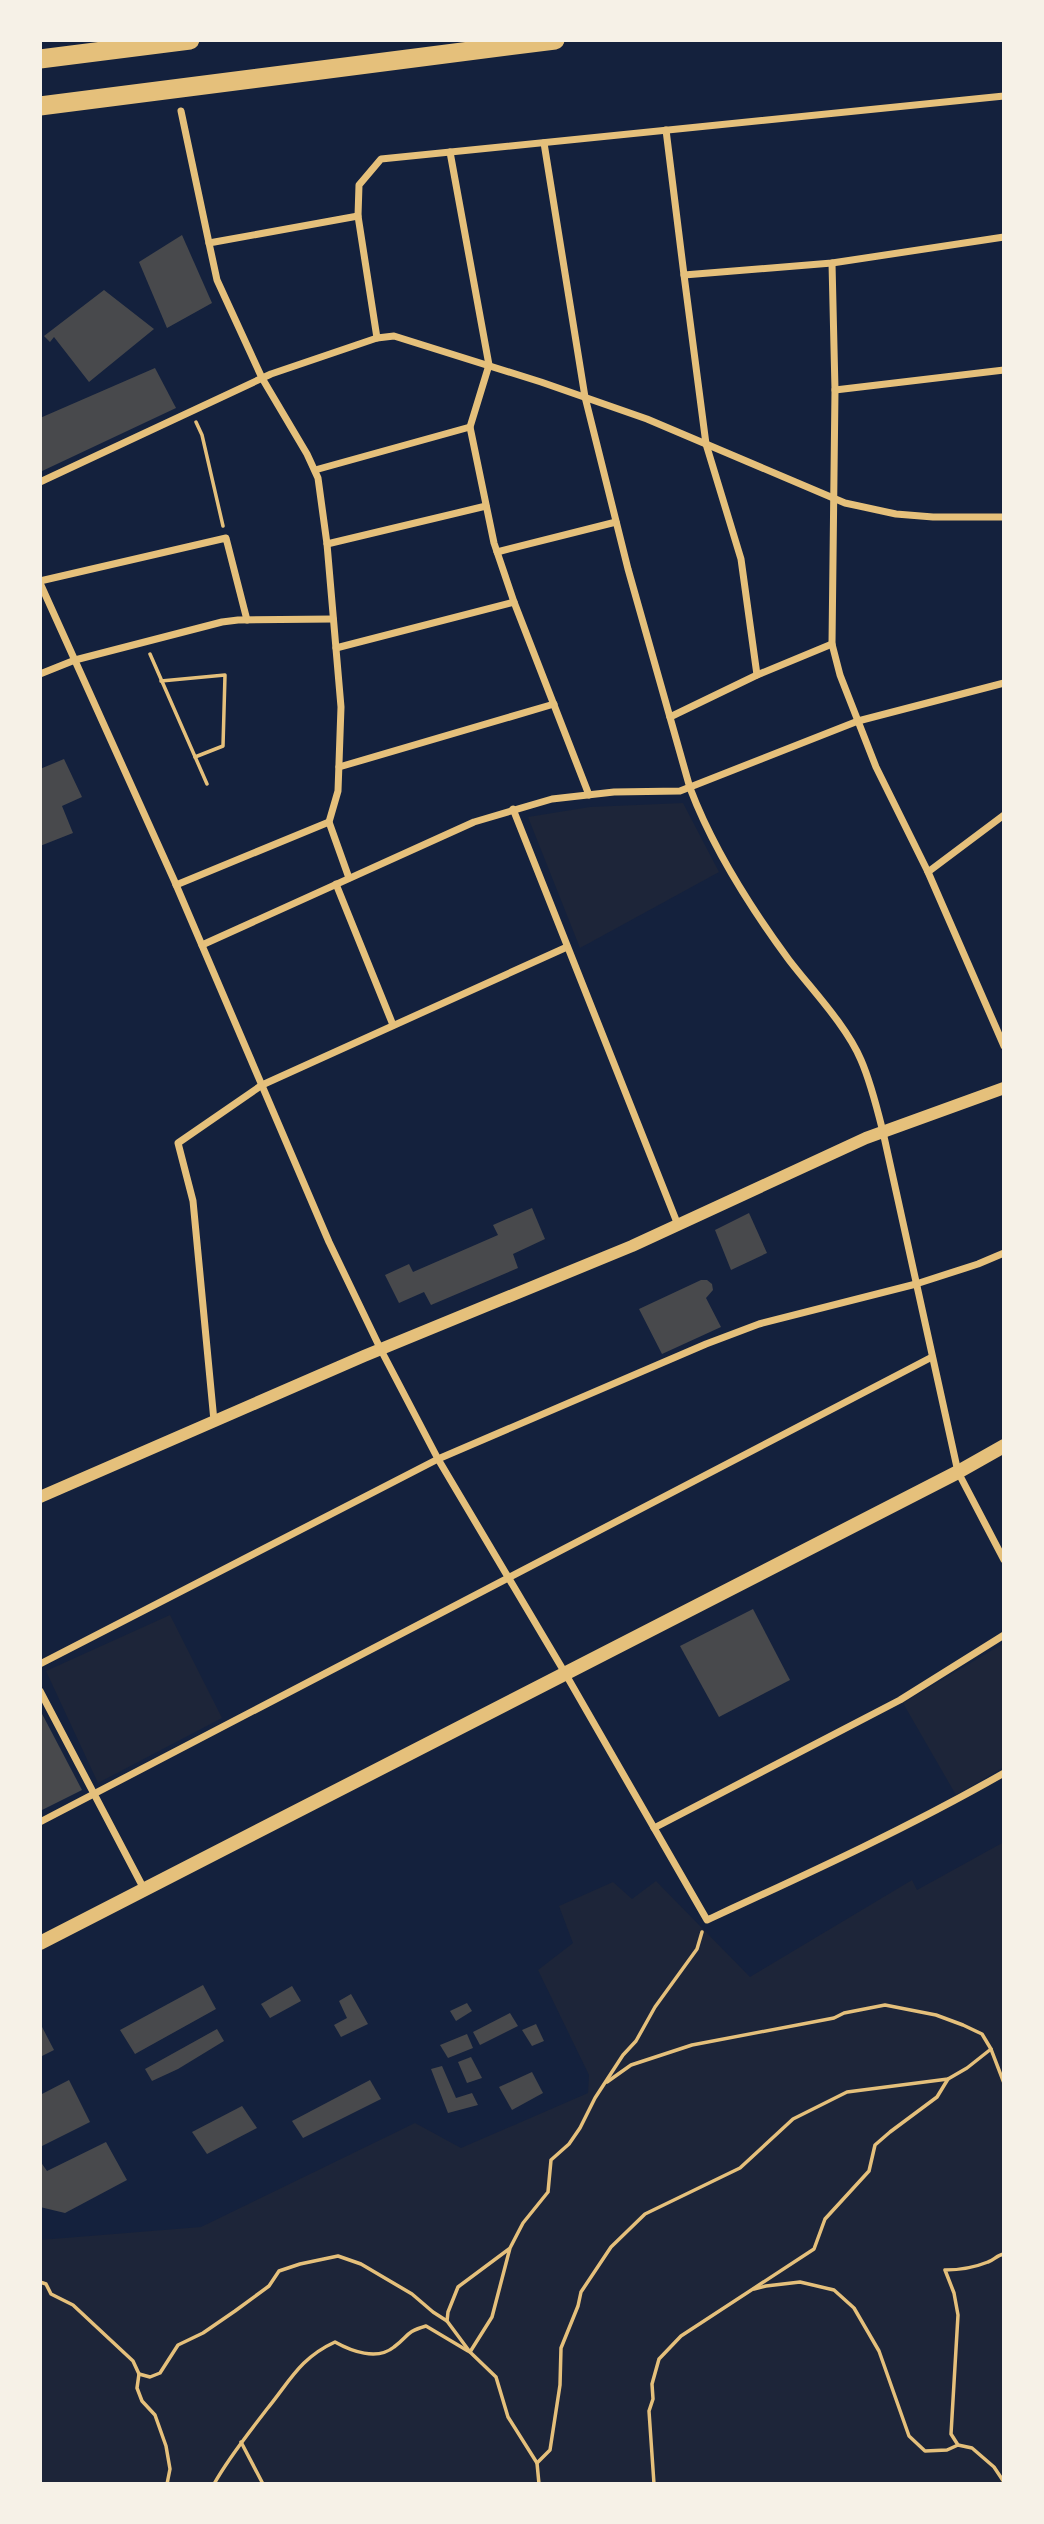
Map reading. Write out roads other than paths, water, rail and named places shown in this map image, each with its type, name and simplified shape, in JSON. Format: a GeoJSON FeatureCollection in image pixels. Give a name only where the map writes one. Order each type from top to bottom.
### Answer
{"type":"FeatureCollection","features":[{"type":"Feature","properties":{"kind":"highway"},"geometry":{"type":"LineString","coordinates":[[40,59],[190,40]]}},
{"type":"Feature","properties":{"kind":"highway"},"geometry":{"type":"LineString","coordinates":[[40,106],[555,40]]}},
{"type":"Feature","properties":{"kind":"main road"},"geometry":{"type":"LineString","coordinates":[[40,1943],[1004,1446]]}},
{"type":"Feature","properties":{"kind":"street"},"geometry":{"type":"LineString","coordinates":[[377,338],[358,216],[359,185],[381,159],[1004,96]]}},
{"type":"Feature","properties":{"kind":"street"},"geometry":{"type":"LineString","coordinates":[[181,111],[217,280],[262,378],[318,478],[327,544],[341,707],[338,791],[329,822],[349,878]]}},
{"type":"Feature","properties":{"kind":"street"},"geometry":{"type":"LineString","coordinates":[[666,130],[706,444],[741,559],[757,675]]}},
{"type":"Feature","properties":{"kind":"street"},"geometry":{"type":"LineString","coordinates":[[544,143],[585,397],[616,522],[690,788],[699,813],[740,888],[786,957],[847,1036],[860,1058],[883,1132],[957,1472],[1004,1560]]}},
{"type":"Feature","properties":{"kind":"street"},"geometry":{"type":"LineString","coordinates":[[450,152],[489,365],[470,427],[486,506],[497,552],[514,602],[589,795]]}},
{"type":"Feature","properties":{"kind":"street"},"geometry":{"type":"LineString","coordinates":[[209,243],[358,216]]}},
{"type":"Feature","properties":{"kind":"street"},"geometry":{"type":"LineString","coordinates":[[684,275],[831,263],[1004,237]]}},
{"type":"Feature","properties":{"kind":"street"},"geometry":{"type":"LineString","coordinates":[[831,263],[835,390],[832,645],[840,676],[876,768],[928,872],[1004,1046]]}},
{"type":"Feature","properties":{"kind":"street"},"geometry":{"type":"LineString","coordinates":[[40,482],[262,378],[377,338],[394,336],[647,419],[835,499],[896,514],[1004,517]]}},
{"type":"Feature","properties":{"kind":"street"},"geometry":{"type":"LineString","coordinates":[[835,390],[1004,370]]}},
{"type":"Feature","properties":{"kind":"street"},"geometry":{"type":"LineString","coordinates":[[315,470],[470,427]]}},
{"type":"Feature","properties":{"kind":"street"},"geometry":{"type":"LineString","coordinates":[[327,544],[486,506]]}},
{"type":"Feature","properties":{"kind":"street"},"geometry":{"type":"LineString","coordinates":[[497,552],[616,522]]}},
{"type":"Feature","properties":{"kind":"street"},"geometry":{"type":"LineString","coordinates":[[247,620],[226,538],[40,582],[202,945],[329,1242],[381,1350],[438,1459],[707,1920],[824,1866],[1004,1773]]}},
{"type":"Feature","properties":{"kind":"street"},"geometry":{"type":"LineString","coordinates":[[336,648],[514,602]]}},
{"type":"Feature","properties":{"kind":"street"},"geometry":{"type":"LineString","coordinates":[[40,674],[75,660],[222,622],[333,619]]}},
{"type":"Feature","properties":{"kind":"street"},"geometry":{"type":"LineString","coordinates":[[670,717],[757,675],[832,645]]}},
{"type":"Feature","properties":{"kind":"street"},"geometry":{"type":"LineString","coordinates":[[202,945],[474,822],[513,809],[552,799],[614,792],[680,791],[858,721],[1004,683]]}},
{"type":"Feature","properties":{"kind":"street"},"geometry":{"type":"LineString","coordinates":[[339,767],[554,704]]}},
{"type":"Feature","properties":{"kind":"street"},"geometry":{"type":"LineString","coordinates":[[513,809],[678,1225]]}},
{"type":"Feature","properties":{"kind":"street"},"geometry":{"type":"LineString","coordinates":[[928,872],[1004,815]]}},
{"type":"Feature","properties":{"kind":"street"},"geometry":{"type":"LineString","coordinates":[[176,886],[329,822]]}},
{"type":"Feature","properties":{"kind":"street"},"geometry":{"type":"LineString","coordinates":[[336,884],[393,1025]]}},
{"type":"Feature","properties":{"kind":"street"},"geometry":{"type":"LineString","coordinates":[[214,1422],[194,1201],[177,1143],[261,1085],[566,947]]}},
{"type":"Feature","properties":{"kind":"street"},"geometry":{"type":"LineString","coordinates":[[40,1497],[381,1350],[632,1246],[883,1132],[1004,1088]]}},
{"type":"Feature","properties":{"kind":"street"},"geometry":{"type":"LineString","coordinates":[[40,1664],[438,1459],[706,1344],[748,1328],[916,1284],[1004,1253]]}},
{"type":"Feature","properties":{"kind":"street"},"geometry":{"type":"LineString","coordinates":[[40,1822],[932,1357]]}},
{"type":"Feature","properties":{"kind":"street"},"geometry":{"type":"LineString","coordinates":[[654,1828],[889,1706],[1004,1635]]}},
{"type":"Feature","properties":{"kind":"street"},"geometry":{"type":"LineString","coordinates":[[40,1690],[144,1890]]}}]}
